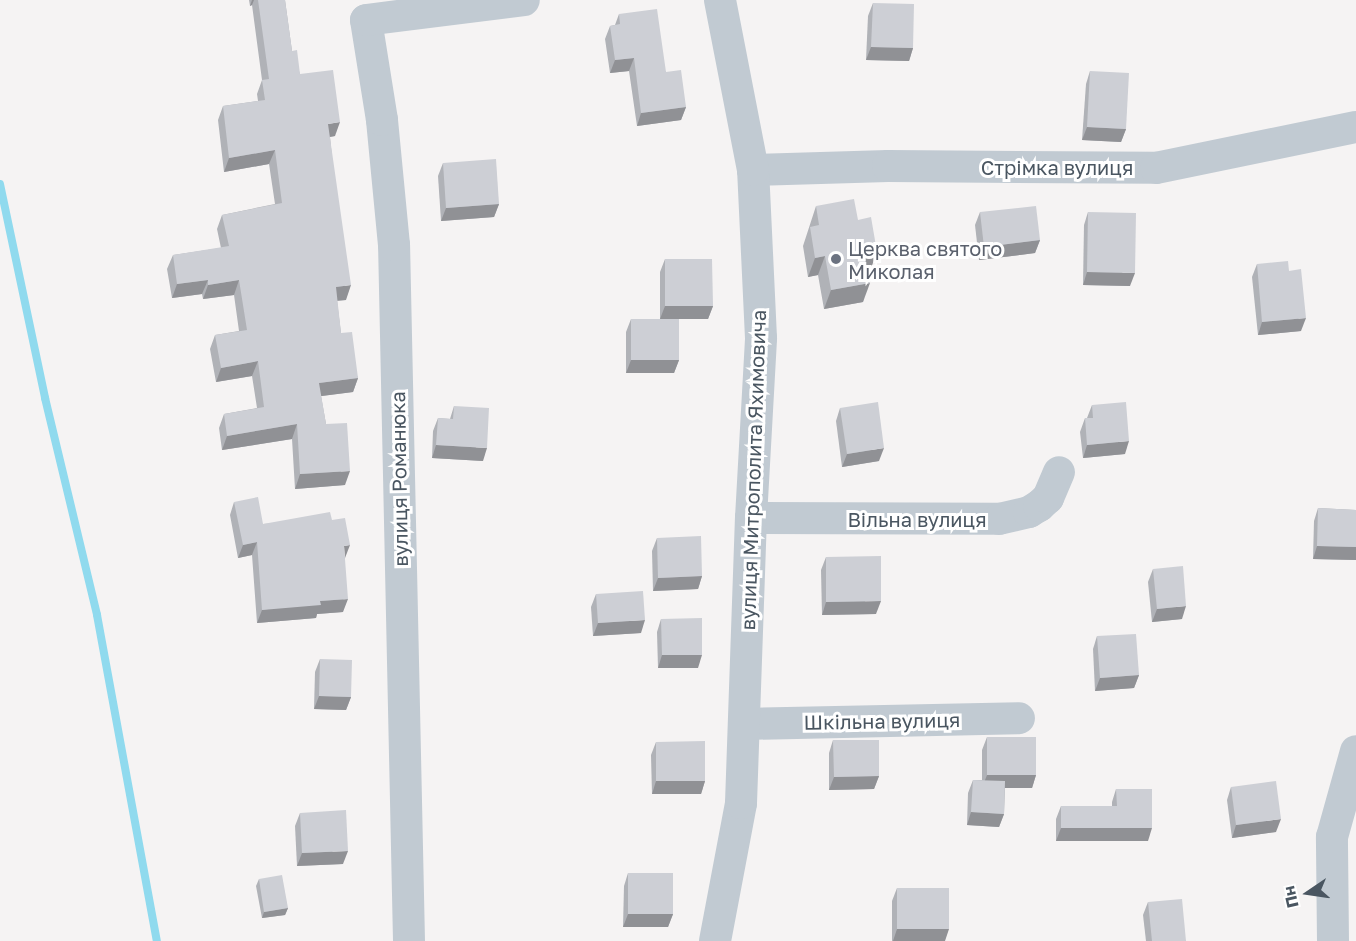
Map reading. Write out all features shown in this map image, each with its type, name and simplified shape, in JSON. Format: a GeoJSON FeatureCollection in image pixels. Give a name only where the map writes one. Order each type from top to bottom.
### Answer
{"type":"FeatureCollection","features":[{"type":"Feature","properties":{"kind":"street","name":"вулиця Романюка"},"geometry":{"type":"LineString","coordinates":[[409,941],[394,245],[382,120],[362,10],[524,0]]}},
{"type":"Feature","properties":{"kind":"street","name":"вулиця Митрополита Яхимовича"},"geometry":{"type":"LineString","coordinates":[[715,941],[741,803],[751,518],[762,338],[753,170],[720,0]]}},
{"type":"Feature","properties":{"kind":"street","name":"Стрімка вулиця"},"geometry":{"type":"LineString","coordinates":[[753,170],[888,166],[1156,168],[1356,128]]}},
{"type":"Feature","properties":{"kind":"street","name":"Вільна вулиця"},"geometry":{"type":"LineString","coordinates":[[751,518],[999,519],[1029,512],[1039,506],[1048,498],[1059,472]]}},
{"type":"Feature","properties":{"kind":"street","name":"Шкільна вулиця"},"geometry":{"type":"LineString","coordinates":[[744,724],[1019,718]]}},
{"type":"Feature","properties":{"kind":"street"},"geometry":{"type":"LineString","coordinates":[[1333,941],[1332,837],[1356,751]]}},
{"type":"Feature","properties":{"kind":"building"},"geometry":{"type":"Polygon","coordinates":[[[258,0],[285,0],[292,51],[297,50],[300,74],[333,70],[340,122],[328,124],[351,285],[336,287],[341,333],[352,332],[358,378],[319,383],[326,424],[347,423],[350,471],[300,474],[297,424],[227,436],[224,414],[264,407],[258,361],[221,368],[215,335],[247,330],[239,280],[208,285],[208,280],[177,284],[173,255],[229,246],[222,215],[282,203],[275,150],[229,158],[223,106],[265,100],[262,80],[269,79],[258,0]]]}},
{"type":"Feature","properties":{"kind":"building"},"geometry":{"type":"Polygon","coordinates":[[[873,3],[914,4],[913,48],[871,47],[873,3]]]}},
{"type":"Feature","properties":{"kind":"building"},"geometry":{"type":"Polygon","coordinates":[[[657,9],[666,72],[681,70],[686,107],[641,113],[634,58],[615,60],[610,26],[620,24],[619,14],[657,9]]]}},
{"type":"Feature","properties":{"kind":"building"},"geometry":{"type":"Polygon","coordinates":[[[1090,71],[1129,73],[1126,129],[1087,127],[1090,71]]]}},
{"type":"Feature","properties":{"kind":"building"},"geometry":{"type":"Polygon","coordinates":[[[496,159],[499,204],[446,208],[443,163],[496,159]]]}},
{"type":"Feature","properties":{"kind":"building","name":"Церква святого Миколая"},"geometry":{"type":"Polygon","coordinates":[[[854,199],[858,220],[871,217],[877,252],[864,255],[870,283],[831,290],[825,256],[815,258],[810,227],[819,225],[816,206],[854,199]]]}},
{"type":"Feature","properties":{"kind":"building"},"geometry":{"type":"Polygon","coordinates":[[[1036,206],[1040,240],[984,247],[980,212],[1036,206]]]}},
{"type":"Feature","properties":{"kind":"building"},"geometry":{"type":"Polygon","coordinates":[[[1088,212],[1136,213],[1135,273],[1087,272],[1088,212]]]}},
{"type":"Feature","properties":{"kind":"building"},"geometry":{"type":"Polygon","coordinates":[[[665,259],[712,259],[713,306],[665,306],[665,259]]]}},
{"type":"Feature","properties":{"kind":"building"},"geometry":{"type":"Polygon","coordinates":[[[1288,261],[1289,271],[1301,269],[1306,318],[1262,322],[1257,264],[1288,261]]]}},
{"type":"Feature","properties":{"kind":"building"},"geometry":{"type":"Polygon","coordinates":[[[631,319],[679,319],[679,360],[631,360],[631,319]]]}},
{"type":"Feature","properties":{"kind":"building"},"geometry":{"type":"Polygon","coordinates":[[[878,402],[884,448],[847,454],[840,408],[878,402]]]}},
{"type":"Feature","properties":{"kind":"building"},"geometry":{"type":"Polygon","coordinates":[[[1126,402],[1129,441],[1087,445],[1085,418],[1093,418],[1092,405],[1126,402]]]}},
{"type":"Feature","properties":{"kind":"building"},"geometry":{"type":"Polygon","coordinates":[[[454,406],[489,408],[487,448],[436,445],[438,418],[453,419],[454,406]]]}},
{"type":"Feature","properties":{"kind":"building"},"geometry":{"type":"Polygon","coordinates":[[[258,497],[263,524],[330,512],[332,520],[345,518],[350,545],[344,546],[348,599],[320,601],[321,605],[262,610],[257,542],[243,545],[234,502],[258,497]]]}},
{"type":"Feature","properties":{"kind":"building"},"geometry":{"type":"Polygon","coordinates":[[[1318,508],[1356,510],[1356,547],[1317,546],[1318,508]]]}},
{"type":"Feature","properties":{"kind":"building"},"geometry":{"type":"Polygon","coordinates":[[[701,536],[702,576],[658,578],[657,538],[701,536]]]}},
{"type":"Feature","properties":{"kind":"building"},"geometry":{"type":"Polygon","coordinates":[[[881,556],[881,601],[826,602],[826,557],[881,556]]]}},
{"type":"Feature","properties":{"kind":"building"},"geometry":{"type":"Polygon","coordinates":[[[1183,566],[1186,606],[1157,609],[1153,569],[1183,566]]]}},
{"type":"Feature","properties":{"kind":"building"},"geometry":{"type":"Polygon","coordinates":[[[643,591],[645,620],[598,623],[596,594],[643,591]]]}},
{"type":"Feature","properties":{"kind":"building"},"geometry":{"type":"Polygon","coordinates":[[[702,618],[702,655],[662,655],[661,619],[702,618]]]}},
{"type":"Feature","properties":{"kind":"building"},"geometry":{"type":"Polygon","coordinates":[[[1136,634],[1139,675],[1100,678],[1097,636],[1136,634]]]}},
{"type":"Feature","properties":{"kind":"building"},"geometry":{"type":"Polygon","coordinates":[[[320,659],[352,660],[351,697],[319,696],[320,659]]]}},
{"type":"Feature","properties":{"kind":"building"},"geometry":{"type":"Polygon","coordinates":[[[987,737],[1036,737],[1036,775],[987,775],[987,737]]]}},
{"type":"Feature","properties":{"kind":"building"},"geometry":{"type":"Polygon","coordinates":[[[833,740],[879,740],[879,776],[834,777],[833,740]]]}},
{"type":"Feature","properties":{"kind":"building"},"geometry":{"type":"Polygon","coordinates":[[[705,741],[705,781],[656,781],[656,742],[705,741]]]}},
{"type":"Feature","properties":{"kind":"building"},"geometry":{"type":"Polygon","coordinates":[[[973,780],[1005,781],[1004,814],[971,812],[973,780]]]}},
{"type":"Feature","properties":{"kind":"building"},"geometry":{"type":"Polygon","coordinates":[[[1276,781],[1281,819],[1236,825],[1231,787],[1276,781]]]}},
{"type":"Feature","properties":{"kind":"building"},"geometry":{"type":"Polygon","coordinates":[[[1116,789],[1152,789],[1152,828],[1061,828],[1061,806],[1117,806],[1116,789]]]}},
{"type":"Feature","properties":{"kind":"building"},"geometry":{"type":"Polygon","coordinates":[[[346,810],[348,851],[302,853],[300,813],[346,810]]]}},
{"type":"Feature","properties":{"kind":"building"},"geometry":{"type":"Polygon","coordinates":[[[628,873],[673,873],[673,914],[628,914],[628,873]]]}},
{"type":"Feature","properties":{"kind":"building"},"geometry":{"type":"Polygon","coordinates":[[[282,875],[288,908],[264,912],[259,879],[282,875]]]}},
{"type":"Feature","properties":{"kind":"building"},"geometry":{"type":"Polygon","coordinates":[[[897,888],[949,888],[949,929],[897,929],[897,888]]]}},
{"type":"Feature","properties":{"kind":"building"},"geometry":{"type":"Polygon","coordinates":[[[1182,899],[1186,941],[1152,941],[1148,902],[1182,899]]]}},
{"type":"Feature","properties":{"kind":"waterway"},"geometry":{"type":"LineString","coordinates":[[0,184],[45,398],[97,615],[157,941]]}},
{"type":"Feature","properties":{"kind":"place","name":"Церква святого Миколая"},"geometry":{"type":"Point","coordinates":[836,259]}}]}
